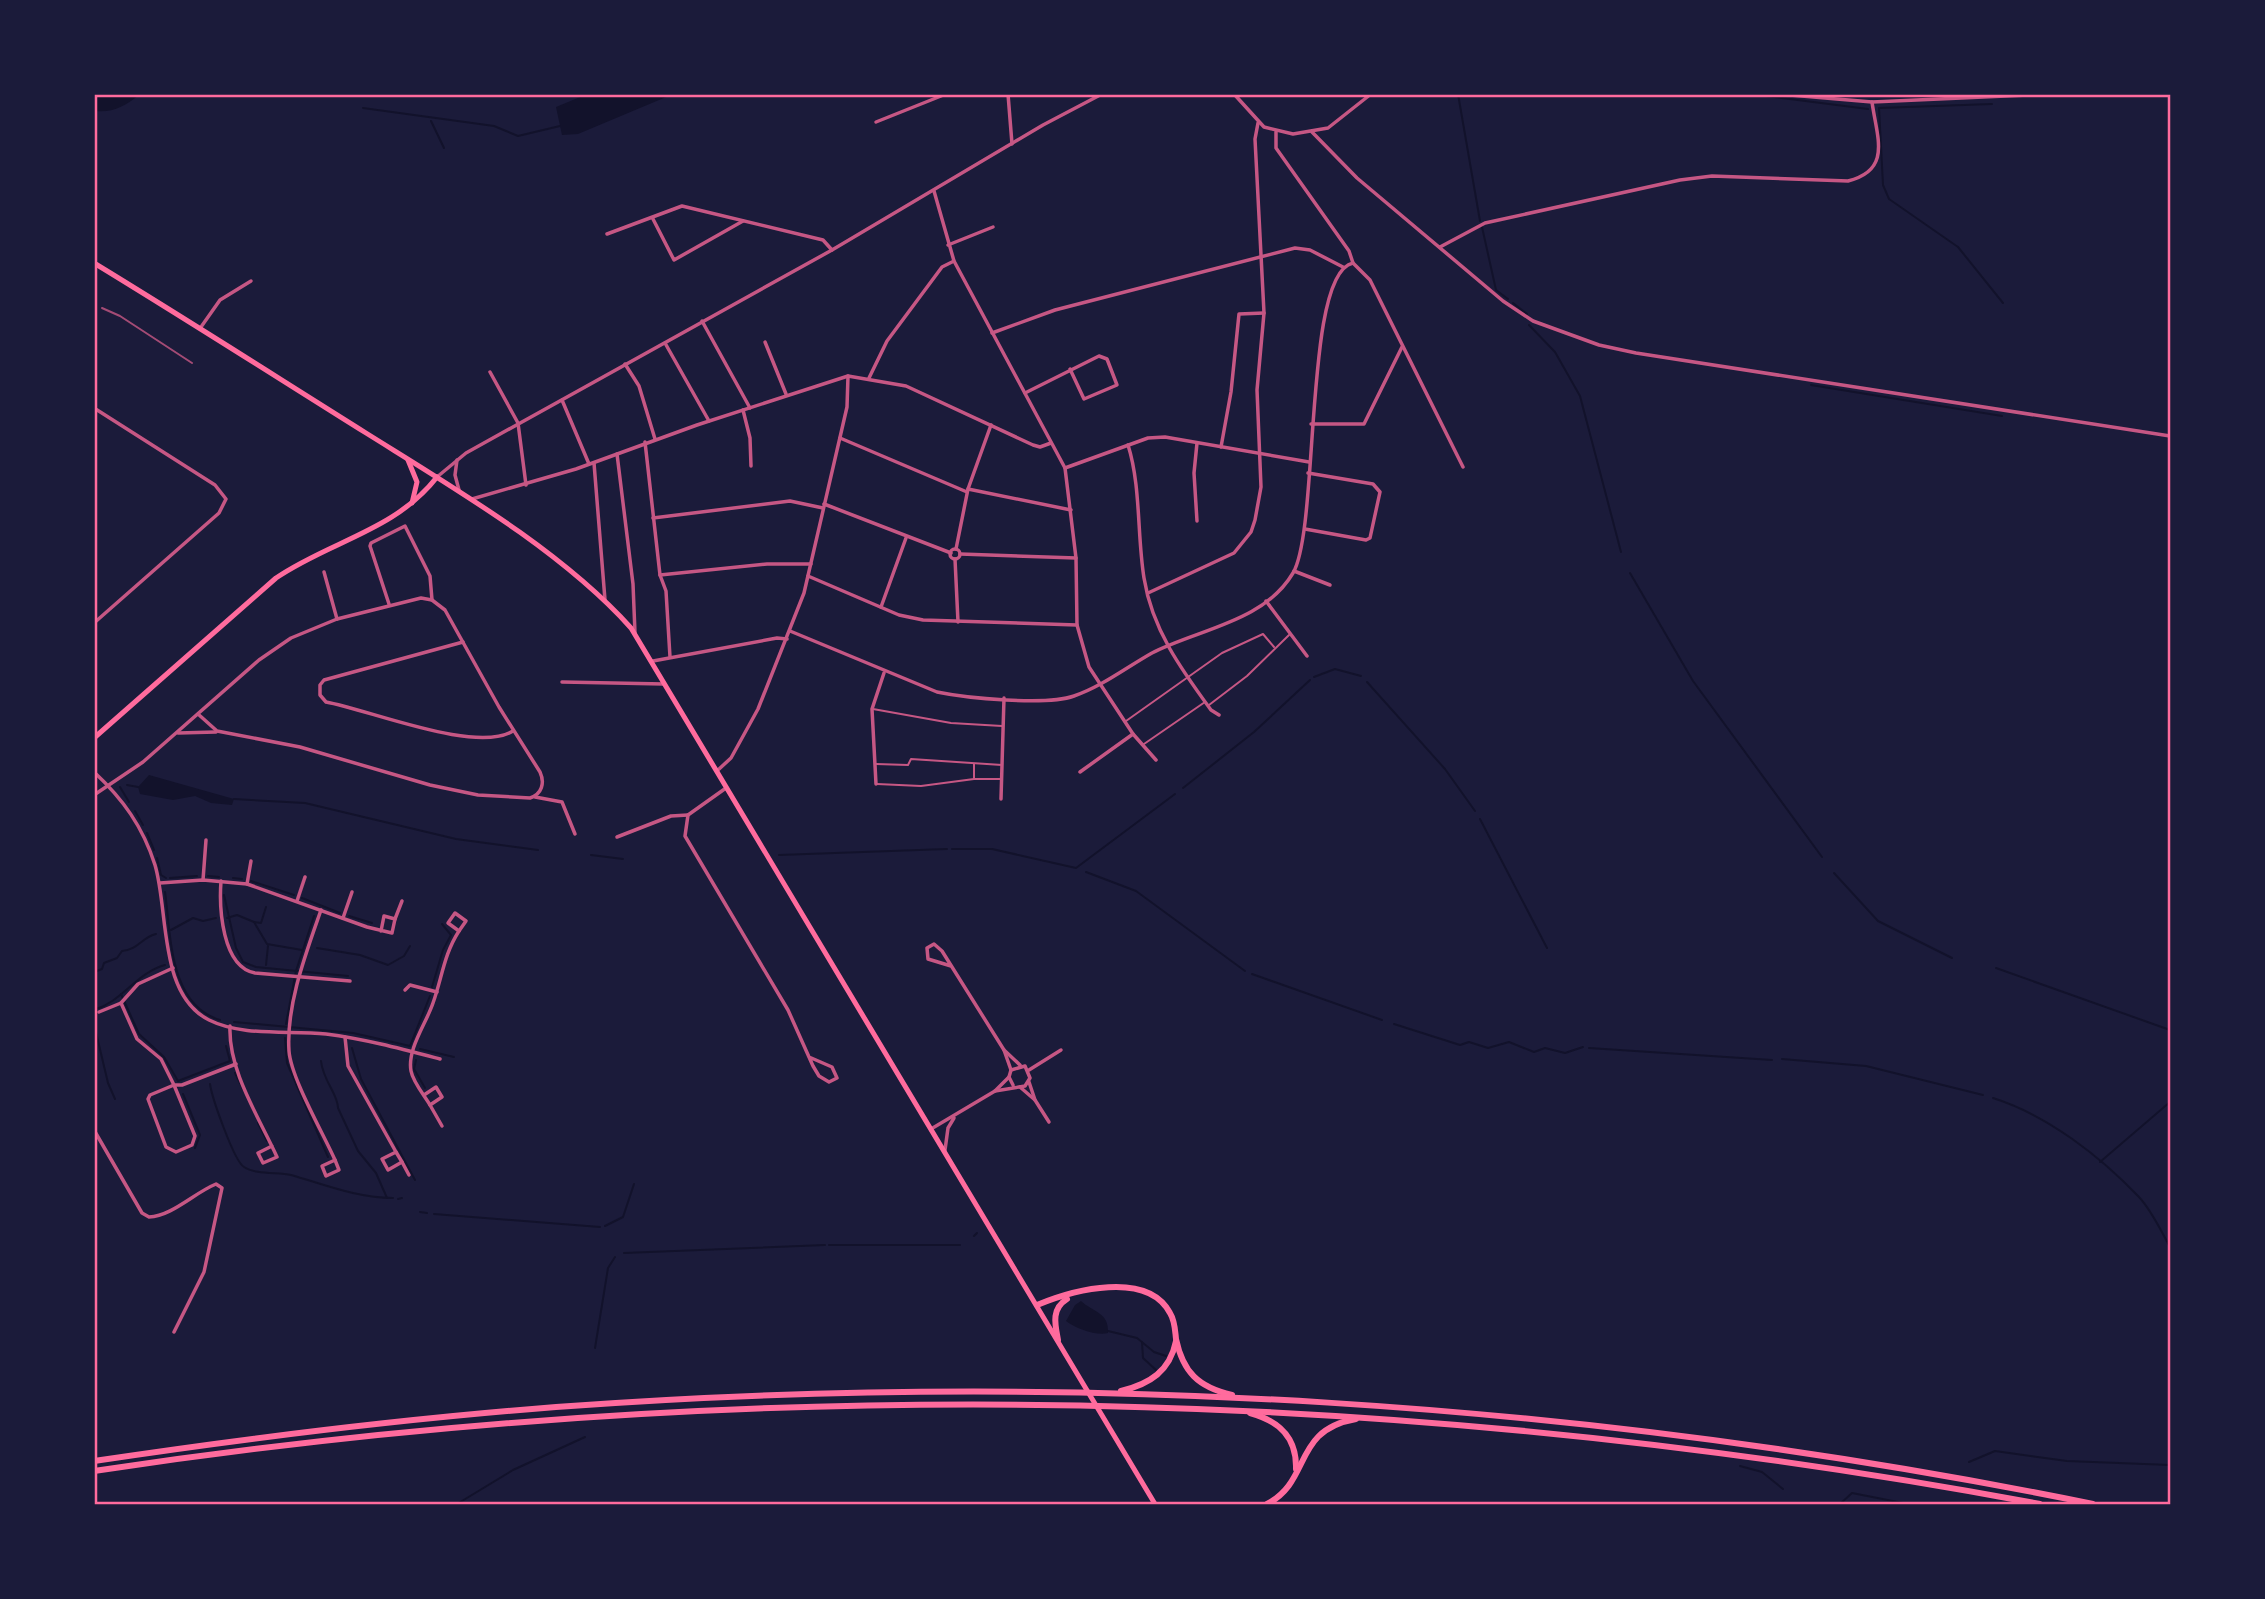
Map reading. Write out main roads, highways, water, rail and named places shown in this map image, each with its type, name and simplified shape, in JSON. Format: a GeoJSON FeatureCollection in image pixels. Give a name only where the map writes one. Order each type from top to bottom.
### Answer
{"type":"FeatureCollection","features":[{"type":"Feature","properties":{"kind":"highway"},"geometry":{"type":"LineString","coordinates":[[1037,1305],[1071,1295],[1123,1286],[1145,1290],[1169,1310],[1185,1367],[1197,1382],[1209,1388],[1251,1399]]}},
{"type":"Feature","properties":{"kind":"highway"},"geometry":{"type":"LineString","coordinates":[[1058,1340],[1055,1322],[1058,1306],[1071,1295]]}},
{"type":"Feature","properties":{"kind":"highway"},"geometry":{"type":"LineString","coordinates":[[1109,1393],[1142,1385],[1160,1374],[1170,1361],[1176,1338]]}},
{"type":"Feature","properties":{"kind":"highway"},"geometry":{"type":"LineString","coordinates":[[94,1461],[335,1428],[557,1407],[832,1394],[1109,1393],[1439,1411],[1708,1440],[1943,1476],[2093,1504]]}},
{"type":"Feature","properties":{"kind":"highway"},"geometry":{"type":"LineString","coordinates":[[94,1471],[317,1440],[558,1417],[847,1404],[1116,1404],[1368,1416],[1707,1450],[2040,1504]]}},
{"type":"Feature","properties":{"kind":"highway"},"geometry":{"type":"LineString","coordinates":[[1238,1409],[1269,1419],[1284,1430],[1296,1451],[1295,1475]]}},
{"type":"Feature","properties":{"kind":"highway"},"geometry":{"type":"LineString","coordinates":[[1267,1504],[1283,1494],[1311,1442],[1327,1427],[1368,1416]]}},
{"type":"Feature","properties":{"kind":"main road"},"geometry":{"type":"LineString","coordinates":[[94,263],[201,327],[437,477],[569,570],[605,600],[635,633],[1155,1504]]}},
{"type":"Feature","properties":{"kind":"main road"},"geometry":{"type":"LineString","coordinates":[[408,459],[417,482],[411,506]]}},
{"type":"Feature","properties":{"kind":"main road"},"geometry":{"type":"LineString","coordinates":[[96,735],[276,578],[307,559],[379,527],[411,506],[437,477]]}},
{"type":"Feature","properties":{"kind":"waterway"},"geometry":{"type":"LineString","coordinates":[[1458,94],[1480,221]]}},
{"type":"Feature","properties":{"kind":"waterway"},"geometry":{"type":"LineString","coordinates":[[1750,94],[1868,109]]}},
{"type":"Feature","properties":{"kind":"waterway"},"geometry":{"type":"LineString","coordinates":[[1992,104],[1879,108],[1883,185],[1889,199],[1958,247],[2003,303]]}},
{"type":"Feature","properties":{"kind":"waterway"},"geometry":{"type":"LineString","coordinates":[[363,108],[494,126],[518,136],[560,126]]}},
{"type":"Feature","properties":{"kind":"waterway"},"geometry":{"type":"LineString","coordinates":[[431,121],[444,148]]}},
{"type":"Feature","properties":{"kind":"waterway"},"geometry":{"type":"LineString","coordinates":[[1482,227],[1496,290],[1508,299]]}},
{"type":"Feature","properties":{"kind":"waterway"},"geometry":{"type":"LineString","coordinates":[[1513,303],[1527,314]]}},
{"type":"Feature","properties":{"kind":"waterway"},"geometry":{"type":"LineString","coordinates":[[1529,325],[1555,352],[1580,396],[1621,552]]}},
{"type":"Feature","properties":{"kind":"waterway"},"geometry":{"type":"LineString","coordinates":[[1811,385],[2002,416]]}},
{"type":"Feature","properties":{"kind":"waterway"},"geometry":{"type":"LineString","coordinates":[[1630,573],[1693,681],[1822,857]]}},
{"type":"Feature","properties":{"kind":"waterway"},"geometry":{"type":"LineString","coordinates":[[1314,677],[1335,669],[1361,676]]}},
{"type":"Feature","properties":{"kind":"waterway"},"geometry":{"type":"LineString","coordinates":[[1183,788],[1254,732],[1310,680]]}},
{"type":"Feature","properties":{"kind":"waterway"},"geometry":{"type":"LineString","coordinates":[[1367,682],[1445,769],[1475,811]]}},
{"type":"Feature","properties":{"kind":"waterway"},"geometry":{"type":"LineString","coordinates":[[127,785],[138,787]]}},
{"type":"Feature","properties":{"kind":"waterway"},"geometry":{"type":"LineString","coordinates":[[120,787],[129,802]]}},
{"type":"Feature","properties":{"kind":"waterway"},"geometry":{"type":"LineString","coordinates":[[952,849],[992,849],[1076,868],[1175,794]]}},
{"type":"Feature","properties":{"kind":"waterway"},"geometry":{"type":"LineString","coordinates":[[234,799],[305,803],[456,839],[538,850]]}},
{"type":"Feature","properties":{"kind":"waterway"},"geometry":{"type":"LineString","coordinates":[[135,811],[143,825]]}},
{"type":"Feature","properties":{"kind":"waterway"},"geometry":{"type":"LineString","coordinates":[[1480,819],[1547,948]]}},
{"type":"Feature","properties":{"kind":"waterway"},"geometry":{"type":"LineString","coordinates":[[147,833],[154,850]]}},
{"type":"Feature","properties":{"kind":"waterway"},"geometry":{"type":"LineString","coordinates":[[779,855],[947,849]]}},
{"type":"Feature","properties":{"kind":"waterway"},"geometry":{"type":"LineString","coordinates":[[591,855],[623,859]]}},
{"type":"Feature","properties":{"kind":"waterway"},"geometry":{"type":"LineString","coordinates":[[157,858],[161,875],[166,878]]}},
{"type":"Feature","properties":{"kind":"waterway"},"geometry":{"type":"LineString","coordinates":[[1086,872],[1136,891],[1245,971]]}},
{"type":"Feature","properties":{"kind":"waterway"},"geometry":{"type":"LineString","coordinates":[[1834,873],[1878,921],[1952,958]]}},
{"type":"Feature","properties":{"kind":"waterway"},"geometry":{"type":"LineString","coordinates":[[170,878],[197,876]]}},
{"type":"Feature","properties":{"kind":"waterway"},"geometry":{"type":"LineString","coordinates":[[208,876],[219,877]]}},
{"type":"Feature","properties":{"kind":"waterway"},"geometry":{"type":"LineString","coordinates":[[233,878],[242,879]]}},
{"type":"Feature","properties":{"kind":"waterway"},"geometry":{"type":"LineString","coordinates":[[251,881],[294,895]]}},
{"type":"Feature","properties":{"kind":"waterway"},"geometry":{"type":"LineString","coordinates":[[165,892],[172,947],[182,984],[191,1000],[203,1012],[220,1020]]}},
{"type":"Feature","properties":{"kind":"waterway"},"geometry":{"type":"LineString","coordinates":[[224,895],[236,948],[243,962],[256,967],[348,976]]}},
{"type":"Feature","properties":{"kind":"waterway"},"geometry":{"type":"LineString","coordinates":[[302,898],[340,913]]}},
{"type":"Feature","properties":{"kind":"waterway"},"geometry":{"type":"LineString","coordinates":[[254,922],[261,923],[266,907]]}},
{"type":"Feature","properties":{"kind":"waterway"},"geometry":{"type":"LineString","coordinates":[[227,918],[237,915],[254,922],[267,944],[302,950]]}},
{"type":"Feature","properties":{"kind":"waterway"},"geometry":{"type":"LineString","coordinates":[[286,1024],[296,971],[314,916]]}},
{"type":"Feature","properties":{"kind":"waterway"},"geometry":{"type":"LineString","coordinates":[[349,916],[372,923]]}},
{"type":"Feature","properties":{"kind":"waterway"},"geometry":{"type":"LineString","coordinates":[[171,930],[193,918],[203,921],[216,918]]}},
{"type":"Feature","properties":{"kind":"waterway"},"geometry":{"type":"LineString","coordinates":[[432,987],[443,950],[451,935],[442,924]]}},
{"type":"Feature","properties":{"kind":"waterway"},"geometry":{"type":"LineString","coordinates":[[94,972],[102,969],[104,963],[117,958],[122,951],[156,934]]}},
{"type":"Feature","properties":{"kind":"waterway"},"geometry":{"type":"LineString","coordinates":[[266,965],[268,946]]}},
{"type":"Feature","properties":{"kind":"waterway"},"geometry":{"type":"LineString","coordinates":[[317,948],[360,955],[388,965],[404,956],[410,946]]}},
{"type":"Feature","properties":{"kind":"waterway"},"geometry":{"type":"LineString","coordinates":[[94,1010],[113,1000],[146,974],[165,965]]}},
{"type":"Feature","properties":{"kind":"waterway"},"geometry":{"type":"LineString","coordinates":[[1996,968],[2170,1030]]}},
{"type":"Feature","properties":{"kind":"waterway"},"geometry":{"type":"LineString","coordinates":[[1252,974],[1382,1020]]}},
{"type":"Feature","properties":{"kind":"waterway"},"geometry":{"type":"LineString","coordinates":[[121,994],[139,1034],[164,1057],[178,1081],[230,1061],[226,1046]]}},
{"type":"Feature","properties":{"kind":"waterway"},"geometry":{"type":"LineString","coordinates":[[234,1022],[353,1033],[410,1046],[430,996]]}},
{"type":"Feature","properties":{"kind":"waterway"},"geometry":{"type":"LineString","coordinates":[[94,1024],[108,1083],[115,1099]]}},
{"type":"Feature","properties":{"kind":"waterway"},"geometry":{"type":"LineString","coordinates":[[1394,1024],[1460,1045],[1469,1042],[1488,1048],[1509,1042],[1534,1052],[1545,1048],[1565,1053],[1583,1047]]}},
{"type":"Feature","properties":{"kind":"waterway"},"geometry":{"type":"LineString","coordinates":[[285,1038],[287,1063],[328,1157]]}},
{"type":"Feature","properties":{"kind":"waterway"},"geometry":{"type":"LineString","coordinates":[[352,1048],[361,1079],[415,1180]]}},
{"type":"Feature","properties":{"kind":"waterway"},"geometry":{"type":"LineString","coordinates":[[1589,1048],[1772,1060]]}},
{"type":"Feature","properties":{"kind":"waterway"},"geometry":{"type":"LineString","coordinates":[[420,1049],[454,1057]]}},
{"type":"Feature","properties":{"kind":"waterway"},"geometry":{"type":"LineString","coordinates":[[1782,1059],[1866,1066],[1983,1095]]}},
{"type":"Feature","properties":{"kind":"waterway"},"geometry":{"type":"LineString","coordinates":[[416,1060],[414,1069],[425,1088]]}},
{"type":"Feature","properties":{"kind":"waterway"},"geometry":{"type":"LineString","coordinates":[[321,1061],[324,1075],[358,1151],[376,1173],[387,1198]]}},
{"type":"Feature","properties":{"kind":"waterway"},"geometry":{"type":"LineString","coordinates":[[235,1073],[243,1089]]}},
{"type":"Feature","properties":{"kind":"waterway"},"geometry":{"type":"LineString","coordinates":[[210,1084],[229,1142],[244,1167],[249,1170],[291,1175],[354,1193],[393,1198]]}},
{"type":"Feature","properties":{"kind":"waterway"},"geometry":{"type":"LineString","coordinates":[[183,1094],[200,1135],[195,1148]]}},
{"type":"Feature","properties":{"kind":"waterway"},"geometry":{"type":"LineString","coordinates":[[1993,1098],[2013,1105],[2053,1126],[2090,1152],[2144,1203],[2170,1247]]}},
{"type":"Feature","properties":{"kind":"waterway"},"geometry":{"type":"LineString","coordinates":[[2100,1162],[2170,1102]]}},
{"type":"Feature","properties":{"kind":"waterway"},"geometry":{"type":"LineString","coordinates":[[258,1123],[267,1141]]}},
{"type":"Feature","properties":{"kind":"waterway"},"geometry":{"type":"LineString","coordinates":[[605,1226],[623,1217],[634,1184]]}},
{"type":"Feature","properties":{"kind":"waterway"},"geometry":{"type":"LineString","coordinates":[[398,1199],[402,1198]]}},
{"type":"Feature","properties":{"kind":"waterway"},"geometry":{"type":"LineString","coordinates":[[420,1212],[427,1213]]}},
{"type":"Feature","properties":{"kind":"waterway"},"geometry":{"type":"LineString","coordinates":[[434,1214],[600,1227]]}},
{"type":"Feature","properties":{"kind":"waterway"},"geometry":{"type":"LineString","coordinates":[[974,1236],[977,1233]]}},
{"type":"Feature","properties":{"kind":"waterway"},"geometry":{"type":"LineString","coordinates":[[624,1253],[825,1245]]}},
{"type":"Feature","properties":{"kind":"waterway"},"geometry":{"type":"LineString","coordinates":[[829,1245],[960,1245]]}},
{"type":"Feature","properties":{"kind":"waterway"},"geometry":{"type":"LineString","coordinates":[[595,1348],[608,1268],[615,1257]]}},
{"type":"Feature","properties":{"kind":"waterway"},"geometry":{"type":"LineString","coordinates":[[1108,1331],[1137,1338],[1154,1352],[1166,1356]]}},
{"type":"Feature","properties":{"kind":"waterway"},"geometry":{"type":"LineString","coordinates":[[1142,1342],[1143,1358],[1156,1370]]}},
{"type":"Feature","properties":{"kind":"waterway"},"geometry":{"type":"LineString","coordinates":[[457,1504],[513,1470],[585,1437]]}},
{"type":"Feature","properties":{"kind":"waterway"},"geometry":{"type":"LineString","coordinates":[[1969,1462],[1995,1451],[2067,1461],[2170,1465]]}},
{"type":"Feature","properties":{"kind":"waterway"},"geometry":{"type":"LineString","coordinates":[[1740,1466],[1762,1472],[1783,1489]]}},
{"type":"Feature","properties":{"kind":"waterway"},"geometry":{"type":"LineString","coordinates":[[1840,1504],[1852,1493],[1908,1504]]}},
{"type":"Feature","properties":{"kind":"railway"},"geometry":{"type":"LineString","coordinates":[[102,308],[120,316],[192,363]]}}]}
